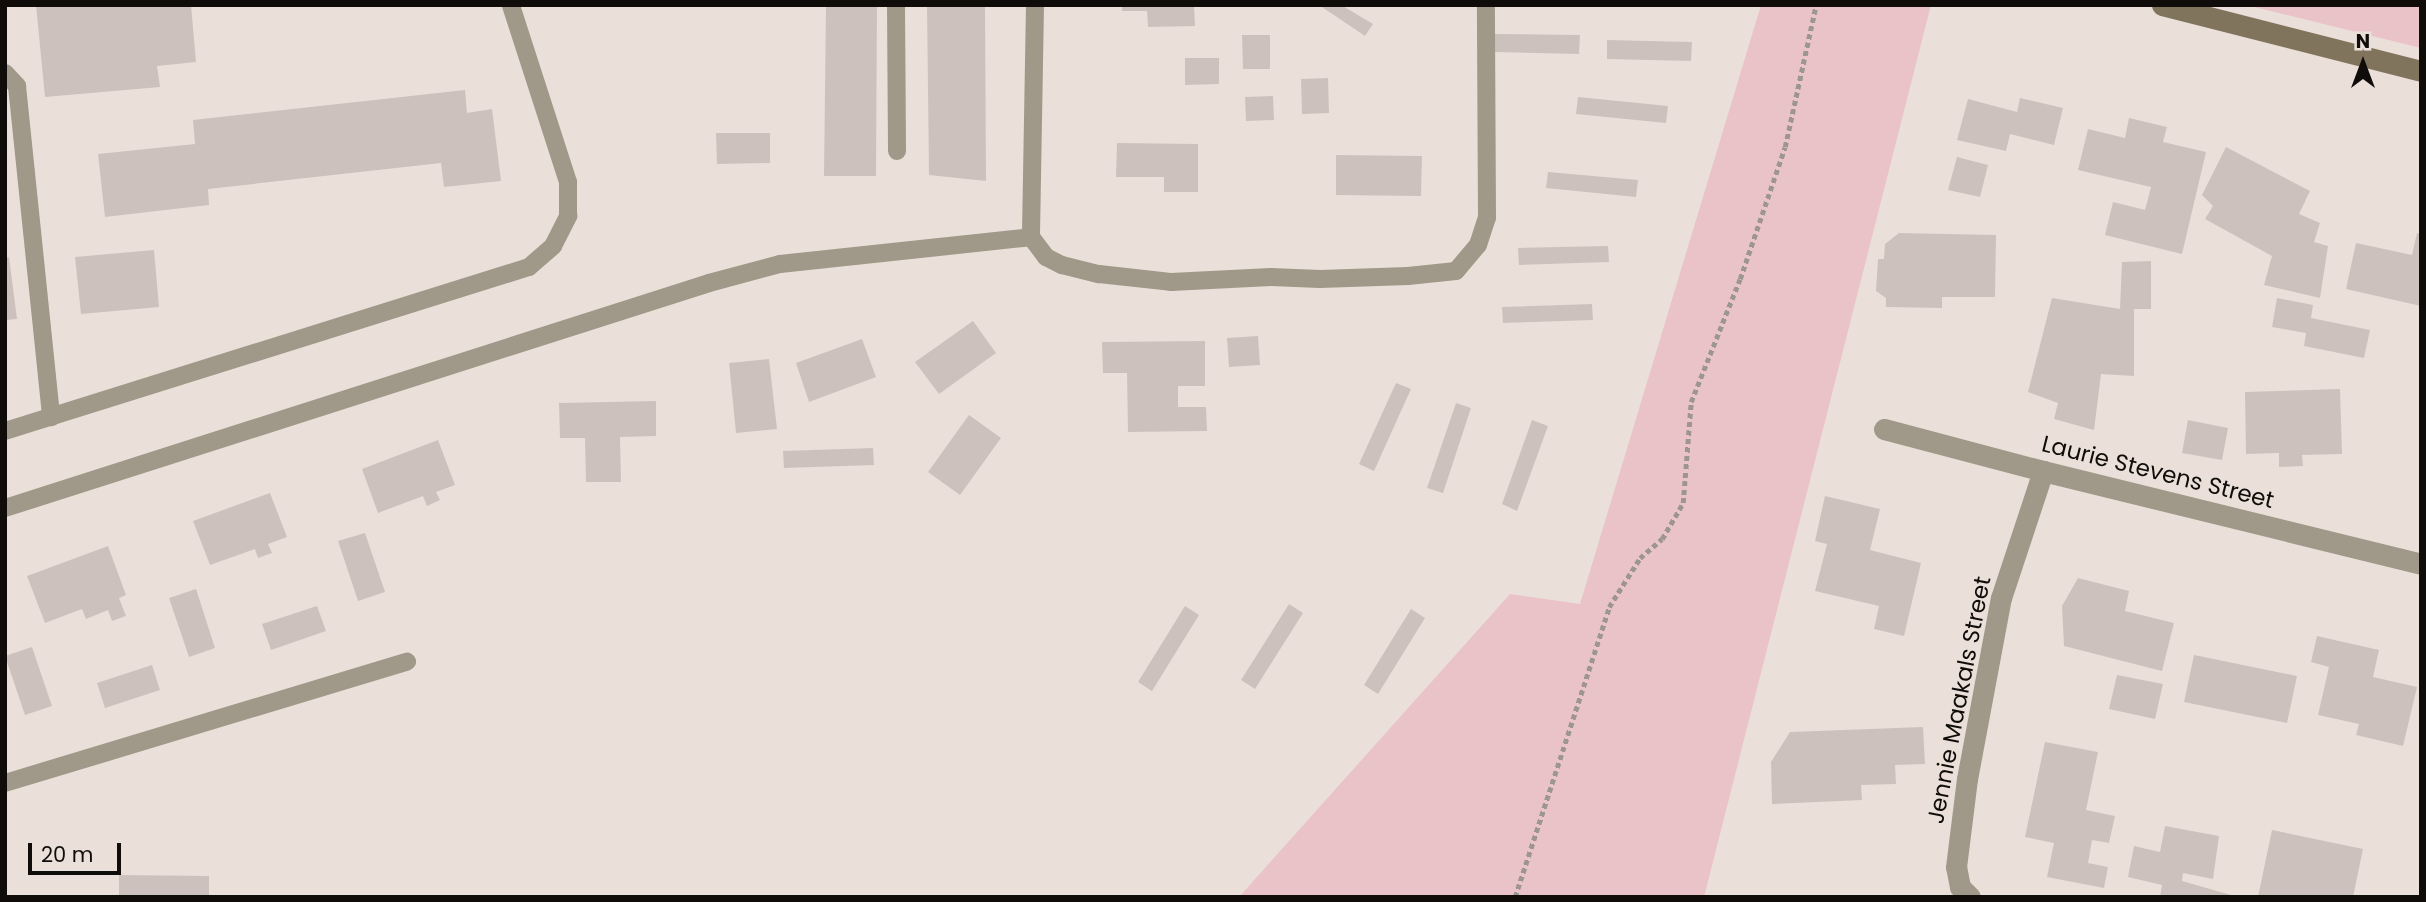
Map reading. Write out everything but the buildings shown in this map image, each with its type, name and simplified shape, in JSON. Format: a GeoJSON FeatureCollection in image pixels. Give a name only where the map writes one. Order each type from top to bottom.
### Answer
{"type":"FeatureCollection","features":[{"type":"Feature","properties":{"kind":"street"},"geometry":{"type":"LineString","coordinates":[[2162,5],[2421,71]]}},
{"type":"Feature","properties":{"kind":"street","name":"Laurie Stevens Street"},"geometry":{"type":"LineString","coordinates":[[1884,429],[2421,564]]}},
{"type":"Feature","properties":{"kind":"street","name":"Jennie Maakals Street"},"geometry":{"type":"LineString","coordinates":[[1970,897],[1960,887],[1956,867],[1967,779],[2001,598],[2043,471]]}},
{"type":"Feature","properties":{"kind":"lane"},"geometry":{"type":"LineString","coordinates":[[5,431],[529,267],[553,246],[568,216],[568,182],[511,5]]}},
{"type":"Feature","properties":{"kind":"lane"},"geometry":{"type":"LineString","coordinates":[[896,5],[897,151]]}},
{"type":"Feature","properties":{"kind":"lane"},"geometry":{"type":"LineString","coordinates":[[1035,5],[1031,237],[1046,257],[1062,265],[1098,274],[1171,282],[1271,277],[1395,277],[1456,271],[1478,245],[1487,218],[1486,5]]}},
{"type":"Feature","properties":{"kind":"lane"},"geometry":{"type":"LineString","coordinates":[[5,73],[17,86],[51,417]]}},
{"type":"Feature","properties":{"kind":"lane"},"geometry":{"type":"LineString","coordinates":[[5,508],[709,283],[780,264],[1031,237]]}},
{"type":"Feature","properties":{"kind":"lane"},"geometry":{"type":"LineString","coordinates":[[5,783],[407,663]]}},
{"type":"Feature","properties":{"kind":"path"},"geometry":{"type":"LineString","coordinates":[[1516,897],[1609,607],[1640,558],[1662,539],[1682,503],[1692,402],[1740,279],[1785,147],[1816,5]]}},
{"type":"Feature","properties":{"kind":"shaded area"},"geometry":{"type":"Polygon","coordinates":[[[1761,5],[1931,5],[1704,897],[1239,897],[1510,594],[1580,604],[1761,5]]]}},
{"type":"Feature","properties":{"kind":"shaded area"},"geometry":{"type":"Polygon","coordinates":[[[2246,5],[2421,5],[2421,48],[2246,5]]]}}]}
